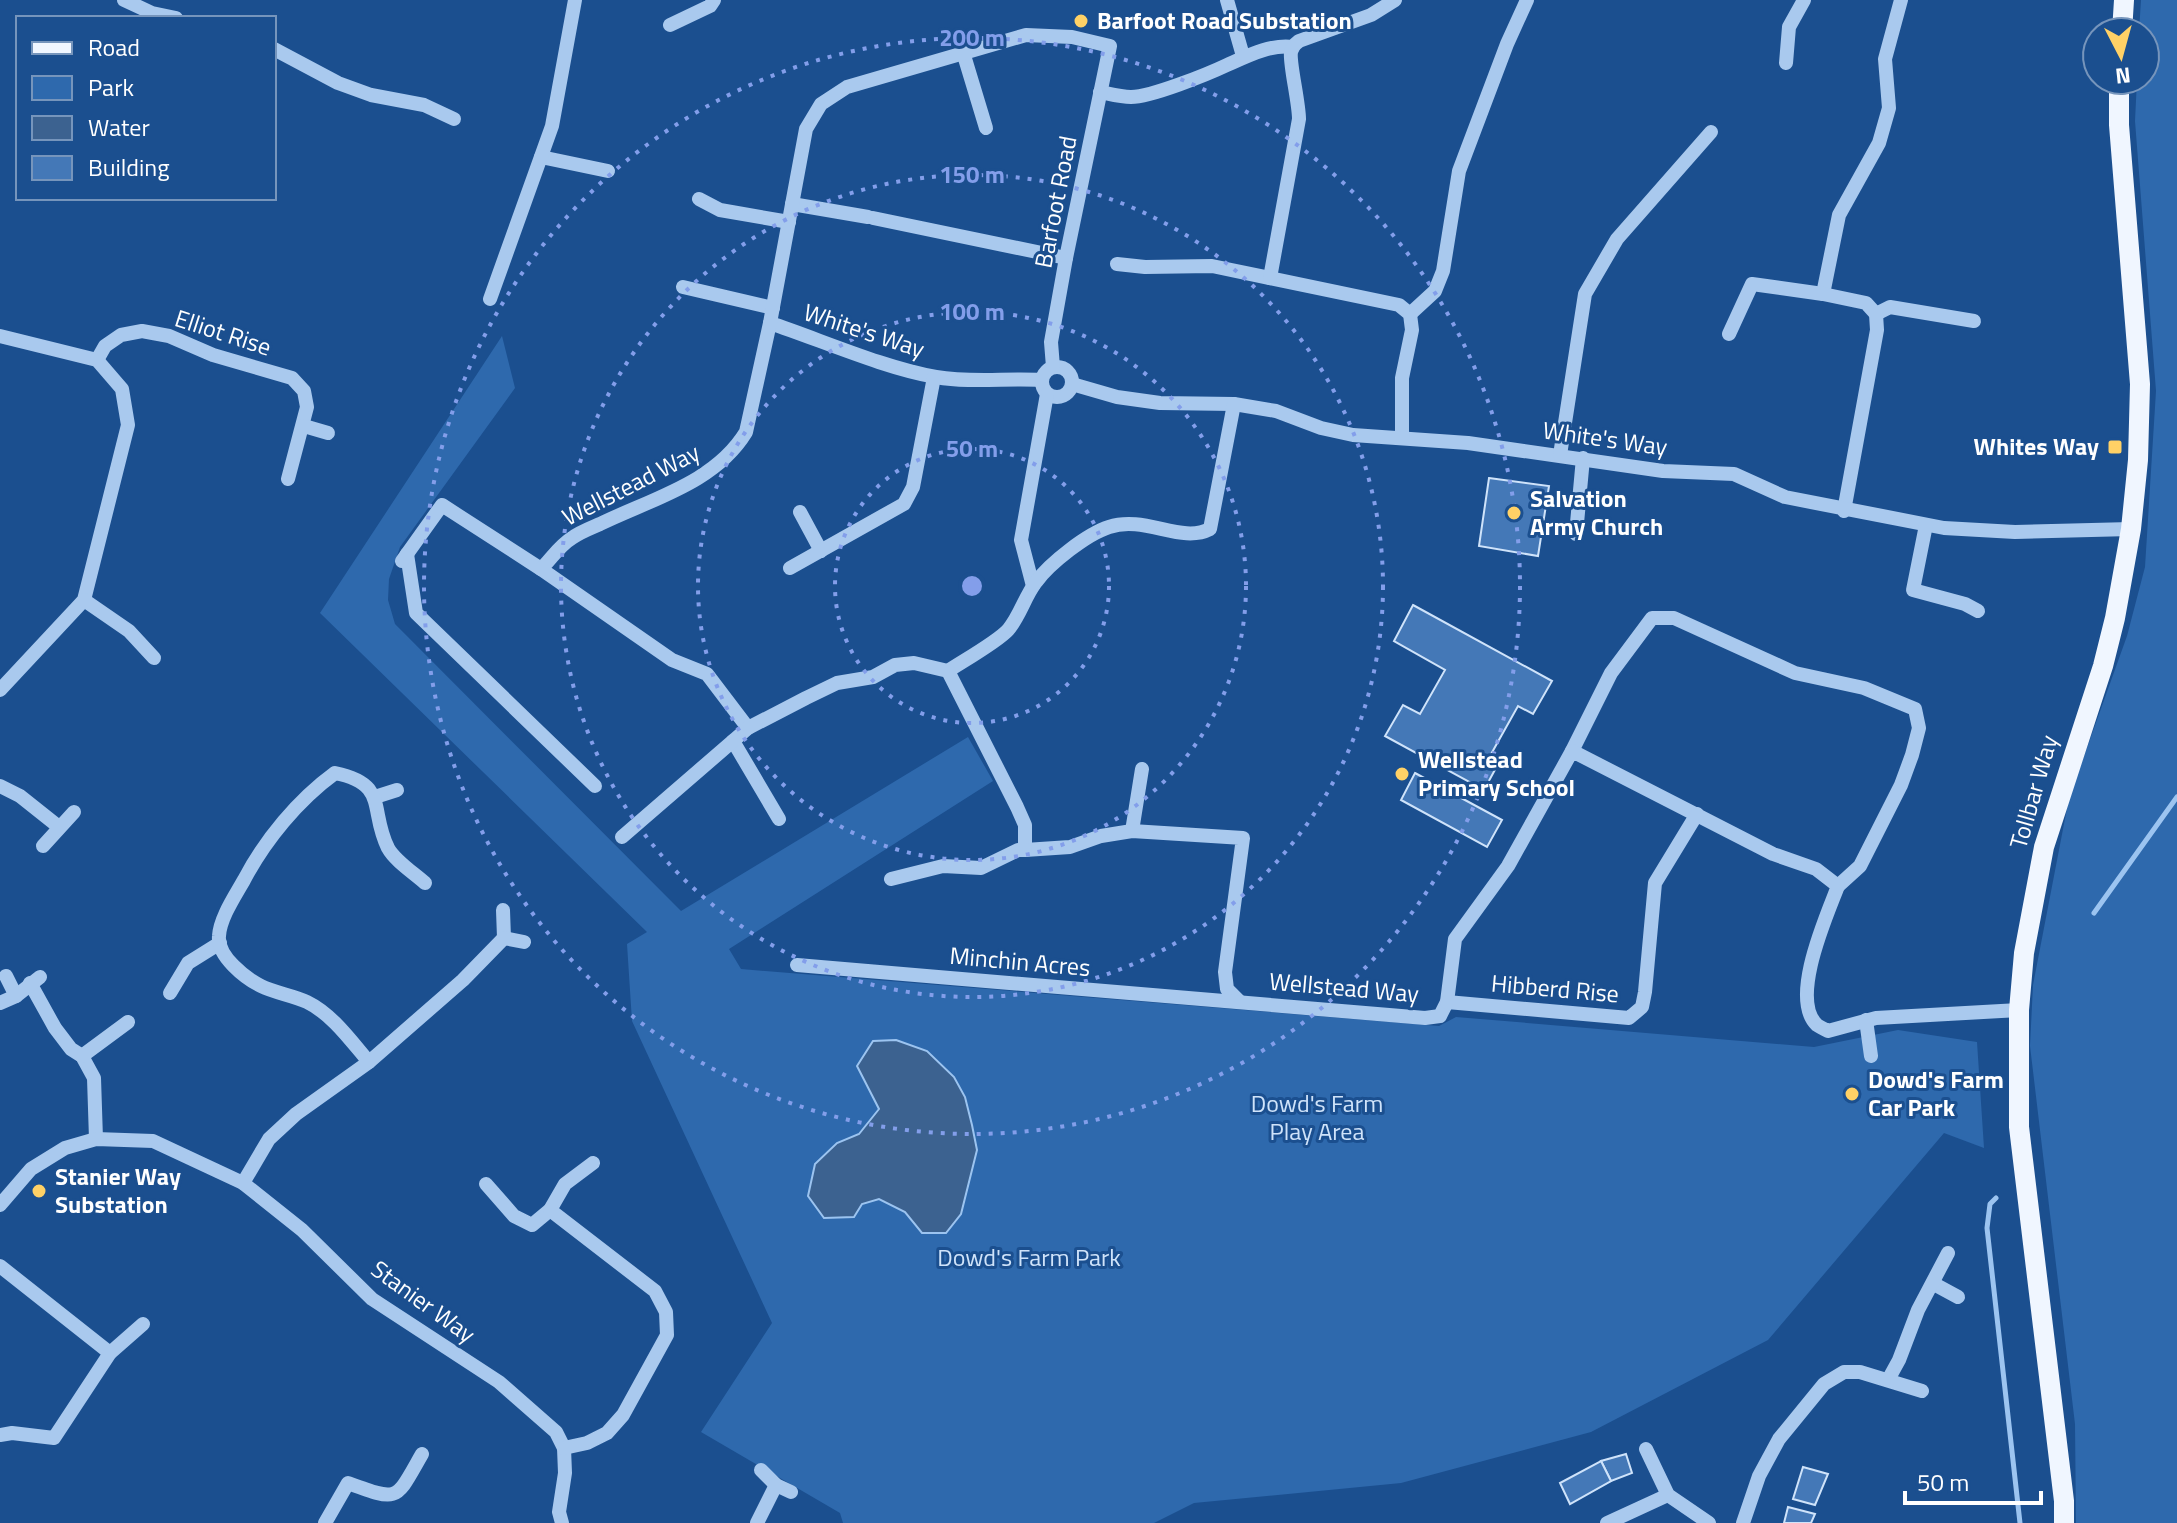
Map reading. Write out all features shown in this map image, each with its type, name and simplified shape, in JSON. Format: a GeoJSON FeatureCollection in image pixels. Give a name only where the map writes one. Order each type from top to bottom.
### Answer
{"type":"FeatureCollection","features":[{"type":"Feature","properties":{"kind":"main road","name":"Tollbar Way"},"geometry":{"type":"LineString","coordinates":[[2064,1523],[2064,1501],[2019,1127],[2019,1010],[2024,953],[2044,847],[2103,666],[2131,529],[2138,460],[2140,384],[2119,96]]}},
{"type":"Feature","properties":{"kind":"street"},"geometry":{"type":"LineString","coordinates":[[124,0],[151,16]]}},
{"type":"Feature","properties":{"kind":"street"},"geometry":{"type":"LineString","coordinates":[[490,299],[552,126],[575,0]]}},
{"type":"Feature","properties":{"kind":"street"},"geometry":{"type":"LineString","coordinates":[[670,25],[710,6],[714,0]]}},
{"type":"Feature","properties":{"kind":"street"},"geometry":{"type":"LineString","coordinates":[[1227,0],[1243,56]]}},
{"type":"Feature","properties":{"kind":"street"},"geometry":{"type":"LineString","coordinates":[[1270,278],[1299,119],[1299,100],[1290,55],[1293,47],[1299,41],[1371,15],[1395,0]]}},
{"type":"Feature","properties":{"kind":"street"},"geometry":{"type":"LineString","coordinates":[[1410,314],[1435,291],[1443,271],[1459,171],[1527,0]]}},
{"type":"Feature","properties":{"kind":"street"},"geometry":{"type":"LineString","coordinates":[[1786,63],[1789,27],[1804,0]]}},
{"type":"Feature","properties":{"kind":"street"},"geometry":{"type":"LineString","coordinates":[[1823,294],[1839,215],[1879,143],[1889,108],[1885,59],[1901,0]]}},
{"type":"Feature","properties":{"kind":"street","name":"Wellstead Way"},"geometry":{"type":"LineString","coordinates":[[541,569],[571,538],[683,487],[721,463],[737,447],[746,432],[772,315],[806,129],[821,104],[847,87],[1026,35],[1072,37],[1110,46]]}},
{"type":"Feature","properties":{"kind":"street","name":"Barfoot Road"},"geometry":{"type":"LineString","coordinates":[[1053,367],[1051,342],[1110,46]]}},
{"type":"Feature","properties":{"kind":"street"},"geometry":{"type":"LineString","coordinates":[[1100,92],[1126,97],[1143,96],[1225,66],[1243,56],[1283,46],[1293,47]]}},
{"type":"Feature","properties":{"kind":"street"},"geometry":{"type":"LineString","coordinates":[[276,50],[338,83],[371,95],[424,105],[454,119]]}},
{"type":"Feature","properties":{"kind":"street"},"geometry":{"type":"LineString","coordinates":[[963,52],[986,128]]}},
{"type":"Feature","properties":{"kind":"street"},"geometry":{"type":"LineString","coordinates":[[1560,455],[1585,294],[1617,239],[1711,132]]}},
{"type":"Feature","properties":{"kind":"street"},"geometry":{"type":"LineString","coordinates":[[541,157],[608,171]]}},
{"type":"Feature","properties":{"kind":"street"},"geometry":{"type":"LineString","coordinates":[[699,199],[720,210],[789,222]]}},
{"type":"Feature","properties":{"kind":"street"},"geometry":{"type":"LineString","coordinates":[[792,204],[871,217],[1066,258]]}},
{"type":"Feature","properties":{"kind":"street"},"geometry":{"type":"LineString","coordinates":[[1117,264],[1145,267],[1212,266],[1399,305],[1410,314],[1412,330],[1402,378],[1402,438]]}},
{"type":"Feature","properties":{"kind":"street"},"geometry":{"type":"LineString","coordinates":[[1729,334],[1752,284],[1866,303],[1876,314],[1877,330],[1844,511]]}},
{"type":"Feature","properties":{"kind":"street","name":"White's Way"},"geometry":{"type":"LineString","coordinates":[[683,287],[772,315],[934,377],[975,381],[1012,378],[1044,387],[1053,397],[1064,396],[1072,384]]}},
{"type":"Feature","properties":{"kind":"street"},"geometry":{"type":"LineString","coordinates":[[1876,314],[1890,307],[1974,321]]}},
{"type":"Feature","properties":{"kind":"street","name":"Elliot Rise"},"geometry":{"type":"LineString","coordinates":[[97,360],[105,346],[121,335],[142,331],[169,336],[213,355],[292,378],[304,391],[307,407],[288,479]]}},
{"type":"Feature","properties":{"kind":"street"},"geometry":{"type":"LineString","coordinates":[[0,336],[97,360],[122,389],[128,425],[84,600],[0,690]]}},
{"type":"Feature","properties":{"kind":"street"},"geometry":{"type":"LineString","coordinates":[[1033,586],[1021,540],[1044,373],[1053,367]]}},
{"type":"Feature","properties":{"kind":"street","name":"White's Way"},"geometry":{"type":"LineString","coordinates":[[1053,367],[1066,370],[1072,384]]}},
{"type":"Feature","properties":{"kind":"street"},"geometry":{"type":"LineString","coordinates":[[790,568],[904,504],[913,487],[934,377]]}},
{"type":"Feature","properties":{"kind":"street","name":"White's Way"},"geometry":{"type":"LineString","coordinates":[[1072,384],[1117,397],[1160,403],[1234,404],[1276,411],[1321,428],[1353,435],[1560,455],[1663,471],[1734,474],[1785,497],[1926,525],[2015,532],[2131,529]]}},
{"type":"Feature","properties":{"kind":"street"},"geometry":{"type":"LineString","coordinates":[[622,837],[748,728],[837,683],[873,677],[895,665],[914,663],[948,671],[1008,630],[1033,586],[1052,565],[1085,540],[1109,527],[1138,523],[1185,535],[1199,535],[1210,529],[1234,404]]}},
{"type":"Feature","properties":{"kind":"street"},"geometry":{"type":"LineString","coordinates":[[304,426],[328,433]]}},
{"type":"Feature","properties":{"kind":"street"},"geometry":{"type":"LineString","coordinates":[[1576,534],[1583,458]]}},
{"type":"Feature","properties":{"kind":"street"},"geometry":{"type":"LineString","coordinates":[[595,786],[416,613],[403,560],[442,505],[672,660],[707,674],[748,728]]}},
{"type":"Feature","properties":{"kind":"street"},"geometry":{"type":"LineString","coordinates":[[800,512],[821,551]]}},
{"type":"Feature","properties":{"kind":"street"},"geometry":{"type":"LineString","coordinates":[[1926,525],[1913,590],[1965,604],[1978,611]]}},
{"type":"Feature","properties":{"kind":"street"},"geometry":{"type":"LineString","coordinates":[[84,600],[133,626],[154,658]]}},
{"type":"Feature","properties":{"kind":"street","name":"Wellstead Way"},"geometry":{"type":"LineString","coordinates":[[891,879],[943,866],[981,868],[1018,850],[1070,847],[1101,836],[1132,831],[1243,838],[1225,972],[1227,989],[1239,1001],[1425,1018],[1440,1016],[1447,1002],[1455,939],[1508,866],[1611,673],[1652,618],[1674,618],[1795,673],[1864,688],[1915,709],[1919,728],[1901,785],[1860,866],[1838,886]]}},
{"type":"Feature","properties":{"kind":"street"},"geometry":{"type":"LineString","coordinates":[[948,671],[1025,825],[1025,850]]}},
{"type":"Feature","properties":{"kind":"street"},"geometry":{"type":"LineString","coordinates":[[733,741],[779,819]]}},
{"type":"Feature","properties":{"kind":"street"},"geometry":{"type":"LineString","coordinates":[[1572,751],[1773,854],[1816,869],[1838,886],[1810,968],[1807,994],[1809,1012],[1816,1024],[1828,1031],[1866,1020],[2019,1010]]}},
{"type":"Feature","properties":{"kind":"street"},"geometry":{"type":"LineString","coordinates":[[1132,831],[1142,769]]}},
{"type":"Feature","properties":{"kind":"street"},"geometry":{"type":"LineString","coordinates":[[369,1062],[340,1028],[309,1003],[259,985],[228,960],[219,935],[260,850],[320,784],[335,773],[357,777],[375,797],[389,849],[425,883]]}},
{"type":"Feature","properties":{"kind":"street"},"geometry":{"type":"LineString","coordinates":[[0,786],[20,796],[59,827]]}},
{"type":"Feature","properties":{"kind":"street"},"geometry":{"type":"LineString","coordinates":[[375,797],[397,790]]}},
{"type":"Feature","properties":{"kind":"street"},"geometry":{"type":"LineString","coordinates":[[43,846],[74,812]]}},
{"type":"Feature","properties":{"kind":"street","name":"Hibberd Rise"},"geometry":{"type":"LineString","coordinates":[[1447,1002],[1629,1018],[1642,1007],[1645,992],[1655,883],[1697,814]]}},
{"type":"Feature","properties":{"kind":"street"},"geometry":{"type":"LineString","coordinates":[[243,1183],[269,1139],[296,1114],[369,1062],[463,980],[504,938],[503,910]]}},
{"type":"Feature","properties":{"kind":"street"},"geometry":{"type":"LineString","coordinates":[[504,938],[524,942]]}},
{"type":"Feature","properties":{"kind":"street"},"geometry":{"type":"LineString","coordinates":[[170,993],[188,963],[220,943]]}},
{"type":"Feature","properties":{"kind":"street","name":"Minchin Acres"},"geometry":{"type":"LineString","coordinates":[[797,965],[1239,1001]]}},
{"type":"Feature","properties":{"kind":"street"},"geometry":{"type":"LineString","coordinates":[[6,976],[16,996]]}},
{"type":"Feature","properties":{"kind":"street"},"geometry":{"type":"LineString","coordinates":[[0,1003],[16,996],[35,980],[55,1028],[94,1078],[96,1139]]}},
{"type":"Feature","properties":{"kind":"street"},"geometry":{"type":"LineString","coordinates":[[1866,1020],[1871,1056]]}},
{"type":"Feature","properties":{"kind":"street"},"geometry":{"type":"LineString","coordinates":[[77,1053],[128,1022]]}},
{"type":"Feature","properties":{"kind":"street","name":"Stanier Way"},"geometry":{"type":"LineString","coordinates":[[0,1205],[31,1169],[65,1148],[96,1139],[153,1141],[243,1183],[302,1230],[372,1299],[499,1382],[556,1432],[564,1448]]}},
{"type":"Feature","properties":{"kind":"street"},"geometry":{"type":"LineString","coordinates":[[486,1184],[514,1216],[532,1225],[550,1210],[565,1184],[593,1163]]}},
{"type":"Feature","properties":{"kind":"street"},"geometry":{"type":"LineString","coordinates":[[550,1210],[655,1291],[666,1312],[667,1335],[623,1415],[607,1433],[587,1443],[564,1448],[565,1473],[559,1512],[562,1523]]}},
{"type":"Feature","properties":{"kind":"street"},"geometry":{"type":"LineString","coordinates":[[1888,1380],[1918,1310],[1948,1253]]}},
{"type":"Feature","properties":{"kind":"street"},"geometry":{"type":"LineString","coordinates":[[0,1266],[110,1353]]}},
{"type":"Feature","properties":{"kind":"street"},"geometry":{"type":"LineString","coordinates":[[1934,1284],[1958,1297]]}},
{"type":"Feature","properties":{"kind":"street"},"geometry":{"type":"LineString","coordinates":[[0,1435],[12,1433],[54,1438],[110,1353],[143,1324]]}},
{"type":"Feature","properties":{"kind":"street"},"geometry":{"type":"LineString","coordinates":[[1743,1523],[1759,1476],[1779,1439],[1824,1384],[1844,1372],[1860,1372],[1922,1391]]}},
{"type":"Feature","properties":{"kind":"street"},"geometry":{"type":"LineString","coordinates":[[1646,1449],[1668,1495],[1709,1523]]}},
{"type":"Feature","properties":{"kind":"street"},"geometry":{"type":"LineString","coordinates":[[325,1523],[348,1483],[384,1496],[394,1495],[403,1487],[422,1454]]}},
{"type":"Feature","properties":{"kind":"street"},"geometry":{"type":"LineString","coordinates":[[761,1470],[776,1485],[791,1492]]}},
{"type":"Feature","properties":{"kind":"street"},"geometry":{"type":"LineString","coordinates":[[757,1523],[776,1485]]}},
{"type":"Feature","properties":{"kind":"street"},"geometry":{"type":"LineString","coordinates":[[1607,1523],[1668,1495]]}},
{"type":"Feature","properties":{"kind":"green space"},"geometry":{"type":"Polygon","coordinates":[[[2141,0],[2177,0],[2177,1523],[2076,1523],[2075,1424],[2030,1046],[2033,985],[2069,798],[2127,636],[2145,567],[2156,391],[2135,121],[2136,96],[2161,96],[2161,16],[2140,16],[2141,0]]]}},
{"type":"Feature","properties":{"kind":"green space","name":"Dowd's Farm Park"},"geometry":{"type":"Polygon","coordinates":[[[502,336],[515,388],[400,547],[389,579],[388,600],[395,624],[681,911],[968,737],[993,781],[729,949],[741,969],[1439,1026],[1456,1017],[1814,1047],[1898,1030],[1977,1042],[1984,1148],[1944,1133],[1768,1340],[1591,1432],[1401,1483],[1194,1503],[1154,1523],[843,1523],[840,1513],[701,1432],[772,1323],[632,1021],[627,944],[647,932],[320,613],[502,336]]]}},
{"type":"Feature","properties":{"kind":"water"},"geometry":{"type":"Polygon","coordinates":[[[896,1040],[927,1051],[954,1077],[965,1097],[977,1150],[961,1214],[946,1233],[922,1233],[905,1212],[879,1199],[862,1204],[854,1217],[824,1218],[808,1196],[815,1164],[837,1143],[859,1134],[879,1109],[857,1066],[873,1041],[896,1040]]]}},
{"type":"Feature","properties":{"kind":"building","name":"Salvation Army Church"},"geometry":{"type":"Polygon","coordinates":[[[1489,478],[1549,486],[1538,556],[1479,546],[1489,478]]]}},
{"type":"Feature","properties":{"kind":"building"},"geometry":{"type":"Polygon","coordinates":[[[1413,605],[1552,681],[1533,714],[1518,706],[1490,756],[1497,766],[1484,790],[1385,736],[1403,705],[1420,714],[1445,670],[1394,641],[1413,605]]]}},
{"type":"Feature","properties":{"kind":"building"},"geometry":{"type":"Polygon","coordinates":[[[1415,773],[1502,820],[1487,847],[1401,800],[1415,773]]]}},
{"type":"Feature","properties":{"kind":"building","name":"Stanier Way Substation"},"geometry":{"type":"Polygon","coordinates":[[[38,1184],[46,1191],[41,1198],[33,1190],[38,1184]]]}},
{"type":"Feature","properties":{"kind":"building"},"geometry":{"type":"Polygon","coordinates":[[[1626,1454],[1632,1473],[1611,1481],[1601,1461],[1626,1454]]]}},
{"type":"Feature","properties":{"kind":"building"},"geometry":{"type":"Polygon","coordinates":[[[1601,1461],[1611,1481],[1570,1504],[1560,1483],[1601,1461]]]}},
{"type":"Feature","properties":{"kind":"building"},"geometry":{"type":"Polygon","coordinates":[[[1803,1467],[1828,1474],[1815,1505],[1793,1499],[1803,1467]]]}},
{"type":"Feature","properties":{"kind":"building"},"geometry":{"type":"Polygon","coordinates":[[[1788,1507],[1815,1514],[1811,1523],[1784,1523],[1788,1507]]]}},
{"type":"Feature","properties":{"kind":"waterway"},"geometry":{"type":"LineString","coordinates":[[2094,913],[2177,797]]}},
{"type":"Feature","properties":{"kind":"waterway"},"geometry":{"type":"LineString","coordinates":[[1996,1198],[1990,1204],[1987,1228],[2020,1523]]}},
{"type":"Feature","properties":{"kind":"place","name":"Barfoot Road Substation"},"geometry":{"type":"Point","coordinates":[1081,21]}},
{"type":"Feature","properties":{"kind":"place","name":"Whites Way"},"geometry":{"type":"Point","coordinates":[2115,447]}},
{"type":"Feature","properties":{"kind":"place","name":"Salvation Army Church"},"geometry":{"type":"Point","coordinates":[1514,513]}},
{"type":"Feature","properties":{"kind":"place","name":"Wellstead Primary School"},"geometry":{"type":"Point","coordinates":[1402,774]}},
{"type":"Feature","properties":{"kind":"place","name":"Dowd's Farm Car Park"},"geometry":{"type":"Point","coordinates":[1852,1094]}},
{"type":"Feature","properties":{"kind":"place","name":"Stanier Way Substation"},"geometry":{"type":"Point","coordinates":[39,1191]}},
{"type":"Feature","properties":{"kind":"park label","name":"Dowd's Farm Play Area"},"geometry":{"type":"Point","coordinates":[1317,1118]}}]}
